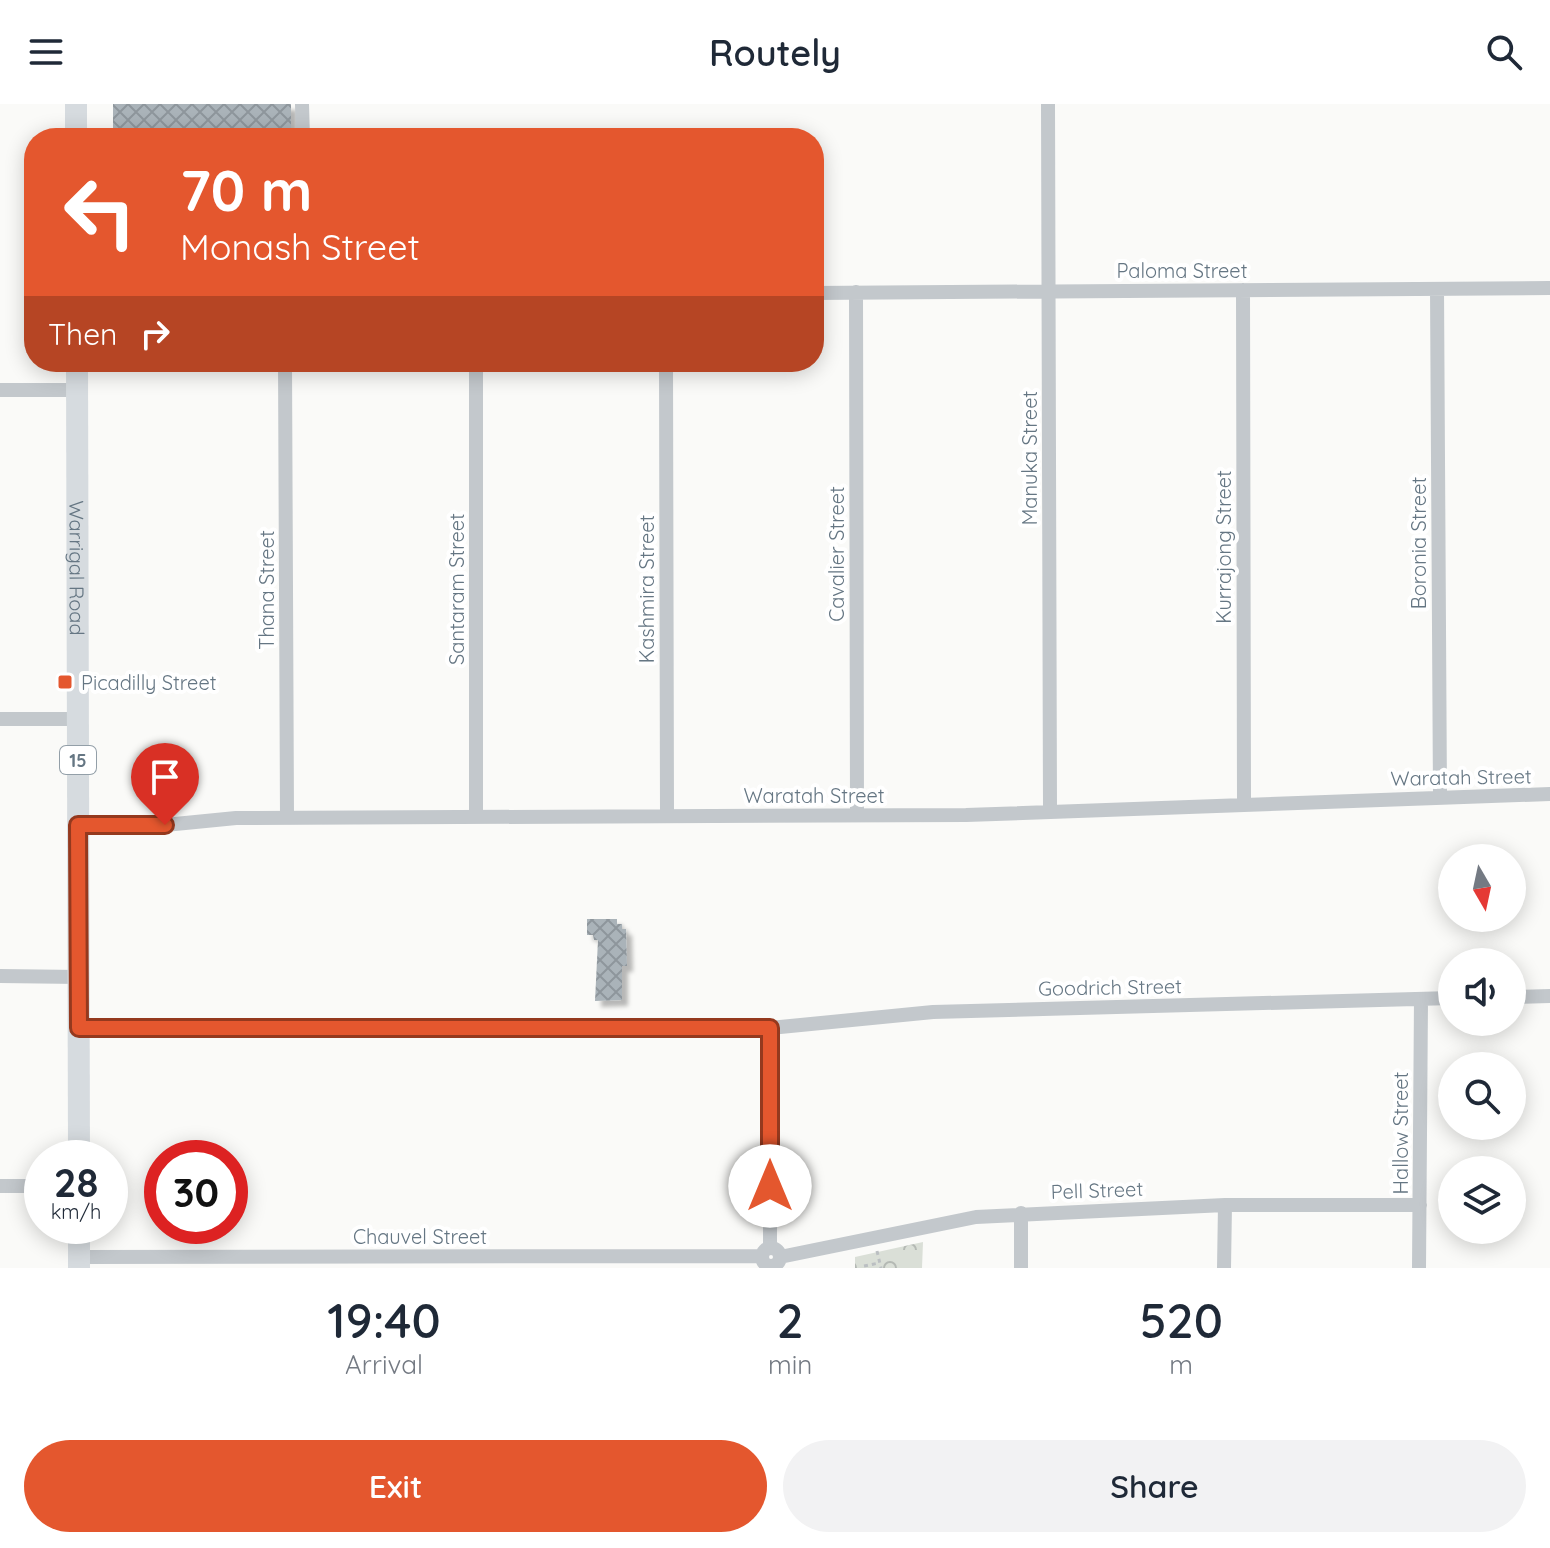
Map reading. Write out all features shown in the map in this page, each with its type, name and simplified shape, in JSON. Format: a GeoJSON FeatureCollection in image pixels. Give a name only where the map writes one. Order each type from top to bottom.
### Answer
{"type":"FeatureCollection","features":[{"type":"Feature","properties":{"kind":"highway"},"geometry":{"type":"LineString","coordinates":[[76,104],[76,128]]}},
{"type":"Feature","properties":{"kind":"highway","name":"Warrigal Road"},"geometry":{"type":"LineString","coordinates":[[77,372],[79,1140]]}},
{"type":"Feature","properties":{"kind":"street"},"geometry":{"type":"LineString","coordinates":[[302,104],[303,128]]}},
{"type":"Feature","properties":{"kind":"street","name":"Manuka Street"},"geometry":{"type":"LineString","coordinates":[[1048,104],[1050,811]]}},
{"type":"Feature","properties":{"kind":"street","name":"Paloma Street"},"geometry":{"type":"LineString","coordinates":[[824,293],[1550,288]]}},
{"type":"Feature","properties":{"kind":"street","name":"Boronia Street"},"geometry":{"type":"LineString","coordinates":[[1437,289],[1440,797]]}},
{"type":"Feature","properties":{"kind":"street","name":"Kurrajong Street"},"geometry":{"type":"LineString","coordinates":[[1243,290],[1244,804]]}},
{"type":"Feature","properties":{"kind":"street","name":"Cavalier Street"},"geometry":{"type":"LineString","coordinates":[[856,292],[857,815]]}},
{"type":"Feature","properties":{"kind":"street","name":"Thana Street"},"geometry":{"type":"LineString","coordinates":[[285,372],[287,817]]}},
{"type":"Feature","properties":{"kind":"street","name":"Santaram Street"},"geometry":{"type":"LineString","coordinates":[[476,372],[476,816]]}},
{"type":"Feature","properties":{"kind":"street","name":"Kashmira Street"},"geometry":{"type":"LineString","coordinates":[[666,372],[667,815]]}},
{"type":"Feature","properties":{"kind":"street"},"geometry":{"type":"LineString","coordinates":[[0,390],[77,390]]}},
{"type":"Feature","properties":{"kind":"street"},"geometry":{"type":"LineString","coordinates":[[0,719],[78,719]]}},
{"type":"Feature","properties":{"kind":"street","name":"Waratah Street"},"geometry":{"type":"LineString","coordinates":[[78,825],[165,825],[287,817],[857,815],[1050,811],[1550,794]]}},
{"type":"Feature","properties":{"kind":"street"},"geometry":{"type":"LineString","coordinates":[[0,976],[79,977]]}},
{"type":"Feature","properties":{"kind":"street"},"geometry":{"type":"LineString","coordinates":[[1526,997],[1550,996]]}},
{"type":"Feature","properties":{"kind":"street","name":"Goodrich Street"},"geometry":{"type":"LineString","coordinates":[[79,1028],[770,1028],[933,1012],[1438,998]]}},
{"type":"Feature","properties":{"kind":"street","name":"Hallow Street"},"geometry":{"type":"LineString","coordinates":[[1419,1268],[1421,999]]}},
{"type":"Feature","properties":{"kind":"street"},"geometry":{"type":"LineString","coordinates":[[770,1028],[770,1259]]}},
{"type":"Feature","properties":{"kind":"street"},"geometry":{"type":"LineString","coordinates":[[0,1186],[24,1186]]}},
{"type":"Feature","properties":{"kind":"street"},"geometry":{"type":"LineString","coordinates":[[1224,1268],[1225,1205]]}},
{"type":"Feature","properties":{"kind":"street","name":"Pell Street"},"geometry":{"type":"LineString","coordinates":[[770,1259],[976,1217],[1021,1213],[1225,1205],[1420,1205]]}},
{"type":"Feature","properties":{"kind":"street"},"geometry":{"type":"LineString","coordinates":[[1021,1213],[1021,1268]]}},
{"type":"Feature","properties":{"kind":"street","name":"Chauvel Street"},"geometry":{"type":"LineString","coordinates":[[79,1262],[770,1259]]}},
{"type":"Feature","properties":{"kind":"path"},"geometry":{"type":"LineString","coordinates":[[862,1254],[864,1267],[880,1266],[877,1251]]}},
{"type":"Feature","properties":{"kind":"green space"},"geometry":{"type":"Polygon","coordinates":[[[923,1242],[922,1268],[855,1268],[855,1257],[923,1242]]]}},
{"type":"Feature","properties":{"kind":"building"},"geometry":{"type":"Polygon","coordinates":[[[113,104],[291,104],[291,128],[113,128],[113,104]]]}},
{"type":"Feature","properties":{"kind":"building"},"geometry":{"type":"Polygon","coordinates":[[[587,919],[617,919],[617,924],[622,924],[622,929],[626,929],[627,966],[622,966],[622,1000],[595,1001],[598,940],[594,940],[593,935],[587,935],[587,919]]]}},
{"type":"Feature","properties":{"kind":"place","name":"Picadilly Street"},"geometry":{"type":"Point","coordinates":[65,682]}},
{"type":"Feature","properties":{"kind":"route"},"geometry":{"type":"LineString","coordinates":[[165,825],[78,825],[79,1028],[770,1028],[770,1186]]}}]}
